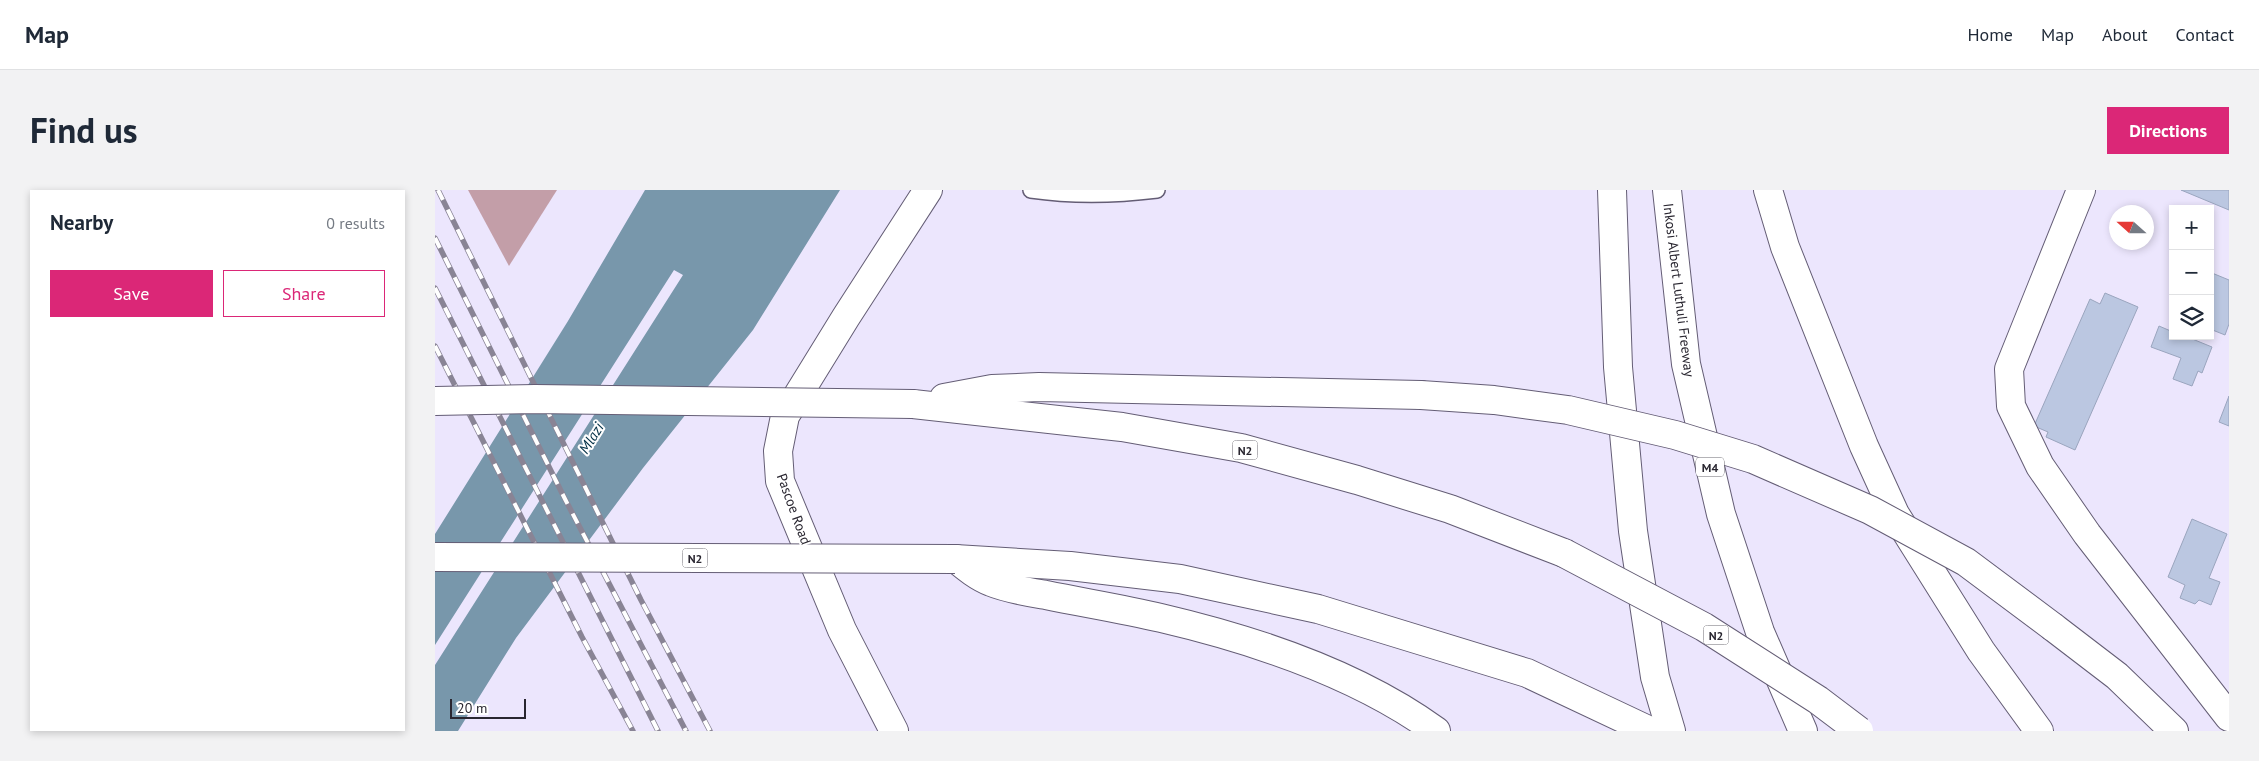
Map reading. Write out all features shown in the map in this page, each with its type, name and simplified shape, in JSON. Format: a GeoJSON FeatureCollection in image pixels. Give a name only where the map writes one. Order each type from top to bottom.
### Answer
{"type":"FeatureCollection","features":[{"type":"Feature","properties":{"kind":"main road","name":"Pascoe Road"},"geometry":{"type":"LineString","coordinates":[[894,731],[842,630],[780,481],[778,451],[785,416],[928,190]]}},
{"type":"Feature","properties":{"kind":"main road"},"geometry":{"type":"LineString","coordinates":[[1612,190],[1618,367],[1633,531],[1655,677],[1671,731]]}},
{"type":"Feature","properties":{"kind":"main road","name":"Inkosi Albert Luthuli Freeway"},"geometry":{"type":"LineString","coordinates":[[1667,190],[1686,364],[1721,514],[1760,632],[1803,731]]}},
{"type":"Feature","properties":{"kind":"main road"},"geometry":{"type":"LineString","coordinates":[[1768,190],[1785,247],[1864,446],[1895,514],[1981,651],[2039,731]]}},
{"type":"Feature","properties":{"kind":"main road"},"geometry":{"type":"LineString","coordinates":[[2081,190],[2009,369],[2011,406],[2040,466],[2087,534],[2229,717]]}},
{"type":"Feature","properties":{"kind":"main road"},"geometry":{"type":"LineString","coordinates":[[913,404],[992,389],[1039,387],[1421,394],[1494,400],[1569,410],[1675,436],[1753,459],[1870,510],[1966,562],[2117,676],[2174,731]]}},
{"type":"Feature","properties":{"kind":"main road","name":"N2"},"geometry":{"type":"LineString","coordinates":[[435,401],[535,399],[913,404],[1122,427],[1241,448],[1357,480],[1450,510],[1564,553],[1704,627],[1818,700],[1859,731]]}},
{"type":"Feature","properties":{"kind":"main road","name":"N2"},"geometry":{"type":"LineString","coordinates":[[435,557],[955,559],[1070,566],[1179,579],[1318,609],[1527,673],[1650,731]]}},
{"type":"Feature","properties":{"kind":"main road"},"geometry":{"type":"LineString","coordinates":[[955,559],[991,582],[1026,591],[1162,618],[1279,653],[1319,668],[1378,695],[1409,711],[1436,731]]}},
{"type":"Feature","properties":{"kind":"lane"},"geometry":{"type":"LineString","coordinates":[[1031,190],[1052,193],[1125,194],[1157,190]]}},
{"type":"Feature","properties":{"kind":"shaded area"},"geometry":{"type":"Polygon","coordinates":[[[468,190],[557,190],[509,266],[468,190]]]}},
{"type":"Feature","properties":{"kind":"water","name":"Mlazi"},"geometry":{"type":"Polygon","coordinates":[[[645,190],[840,190],[753,330],[643,468],[516,638],[458,731],[435,731],[435,665],[683,275],[674,270],[435,645],[435,534],[568,321],[645,190]]]}},
{"type":"Feature","properties":{"kind":"building"},"geometry":{"type":"Polygon","coordinates":[[[2181,190],[2229,190],[2229,210],[2181,190]]]}},
{"type":"Feature","properties":{"kind":"building"},"geometry":{"type":"Polygon","coordinates":[[[2214,274],[2229,280],[2229,324],[2225,335],[2214,331],[2214,274]]]}},
{"type":"Feature","properties":{"kind":"building"},"geometry":{"type":"Polygon","coordinates":[[[2105,293],[2138,307],[2075,450],[2046,437],[2048,432],[2034,426],[2090,299],[2100,304],[2105,293]]]}},
{"type":"Feature","properties":{"kind":"building"},"geometry":{"type":"Polygon","coordinates":[[[2159,326],[2169,330],[2169,340],[2195,340],[2212,347],[2202,373],[2198,371],[2192,386],[2173,379],[2181,358],[2151,347],[2159,326]]]}},
{"type":"Feature","properties":{"kind":"building"},"geometry":{"type":"Polygon","coordinates":[[[2229,396],[2229,426],[2219,422],[2229,396]]]}},
{"type":"Feature","properties":{"kind":"building"},"geometry":{"type":"Polygon","coordinates":[[[2192,519],[2227,534],[2209,578],[2220,582],[2211,605],[2199,600],[2195,604],[2180,598],[2185,585],[2168,577],[2192,519]]]}},
{"type":"Feature","properties":{"kind":"railway"},"geometry":{"type":"LineString","coordinates":[[438,190],[641,600],[710,731]]}},
{"type":"Feature","properties":{"kind":"railway"},"geometry":{"type":"LineString","coordinates":[[435,238],[565,499],[686,731]]}},
{"type":"Feature","properties":{"kind":"railway"},"geometry":{"type":"LineString","coordinates":[[435,288],[658,731]]}},
{"type":"Feature","properties":{"kind":"railway"},"geometry":{"type":"LineString","coordinates":[[435,346],[582,637],[633,731]]}}]}
